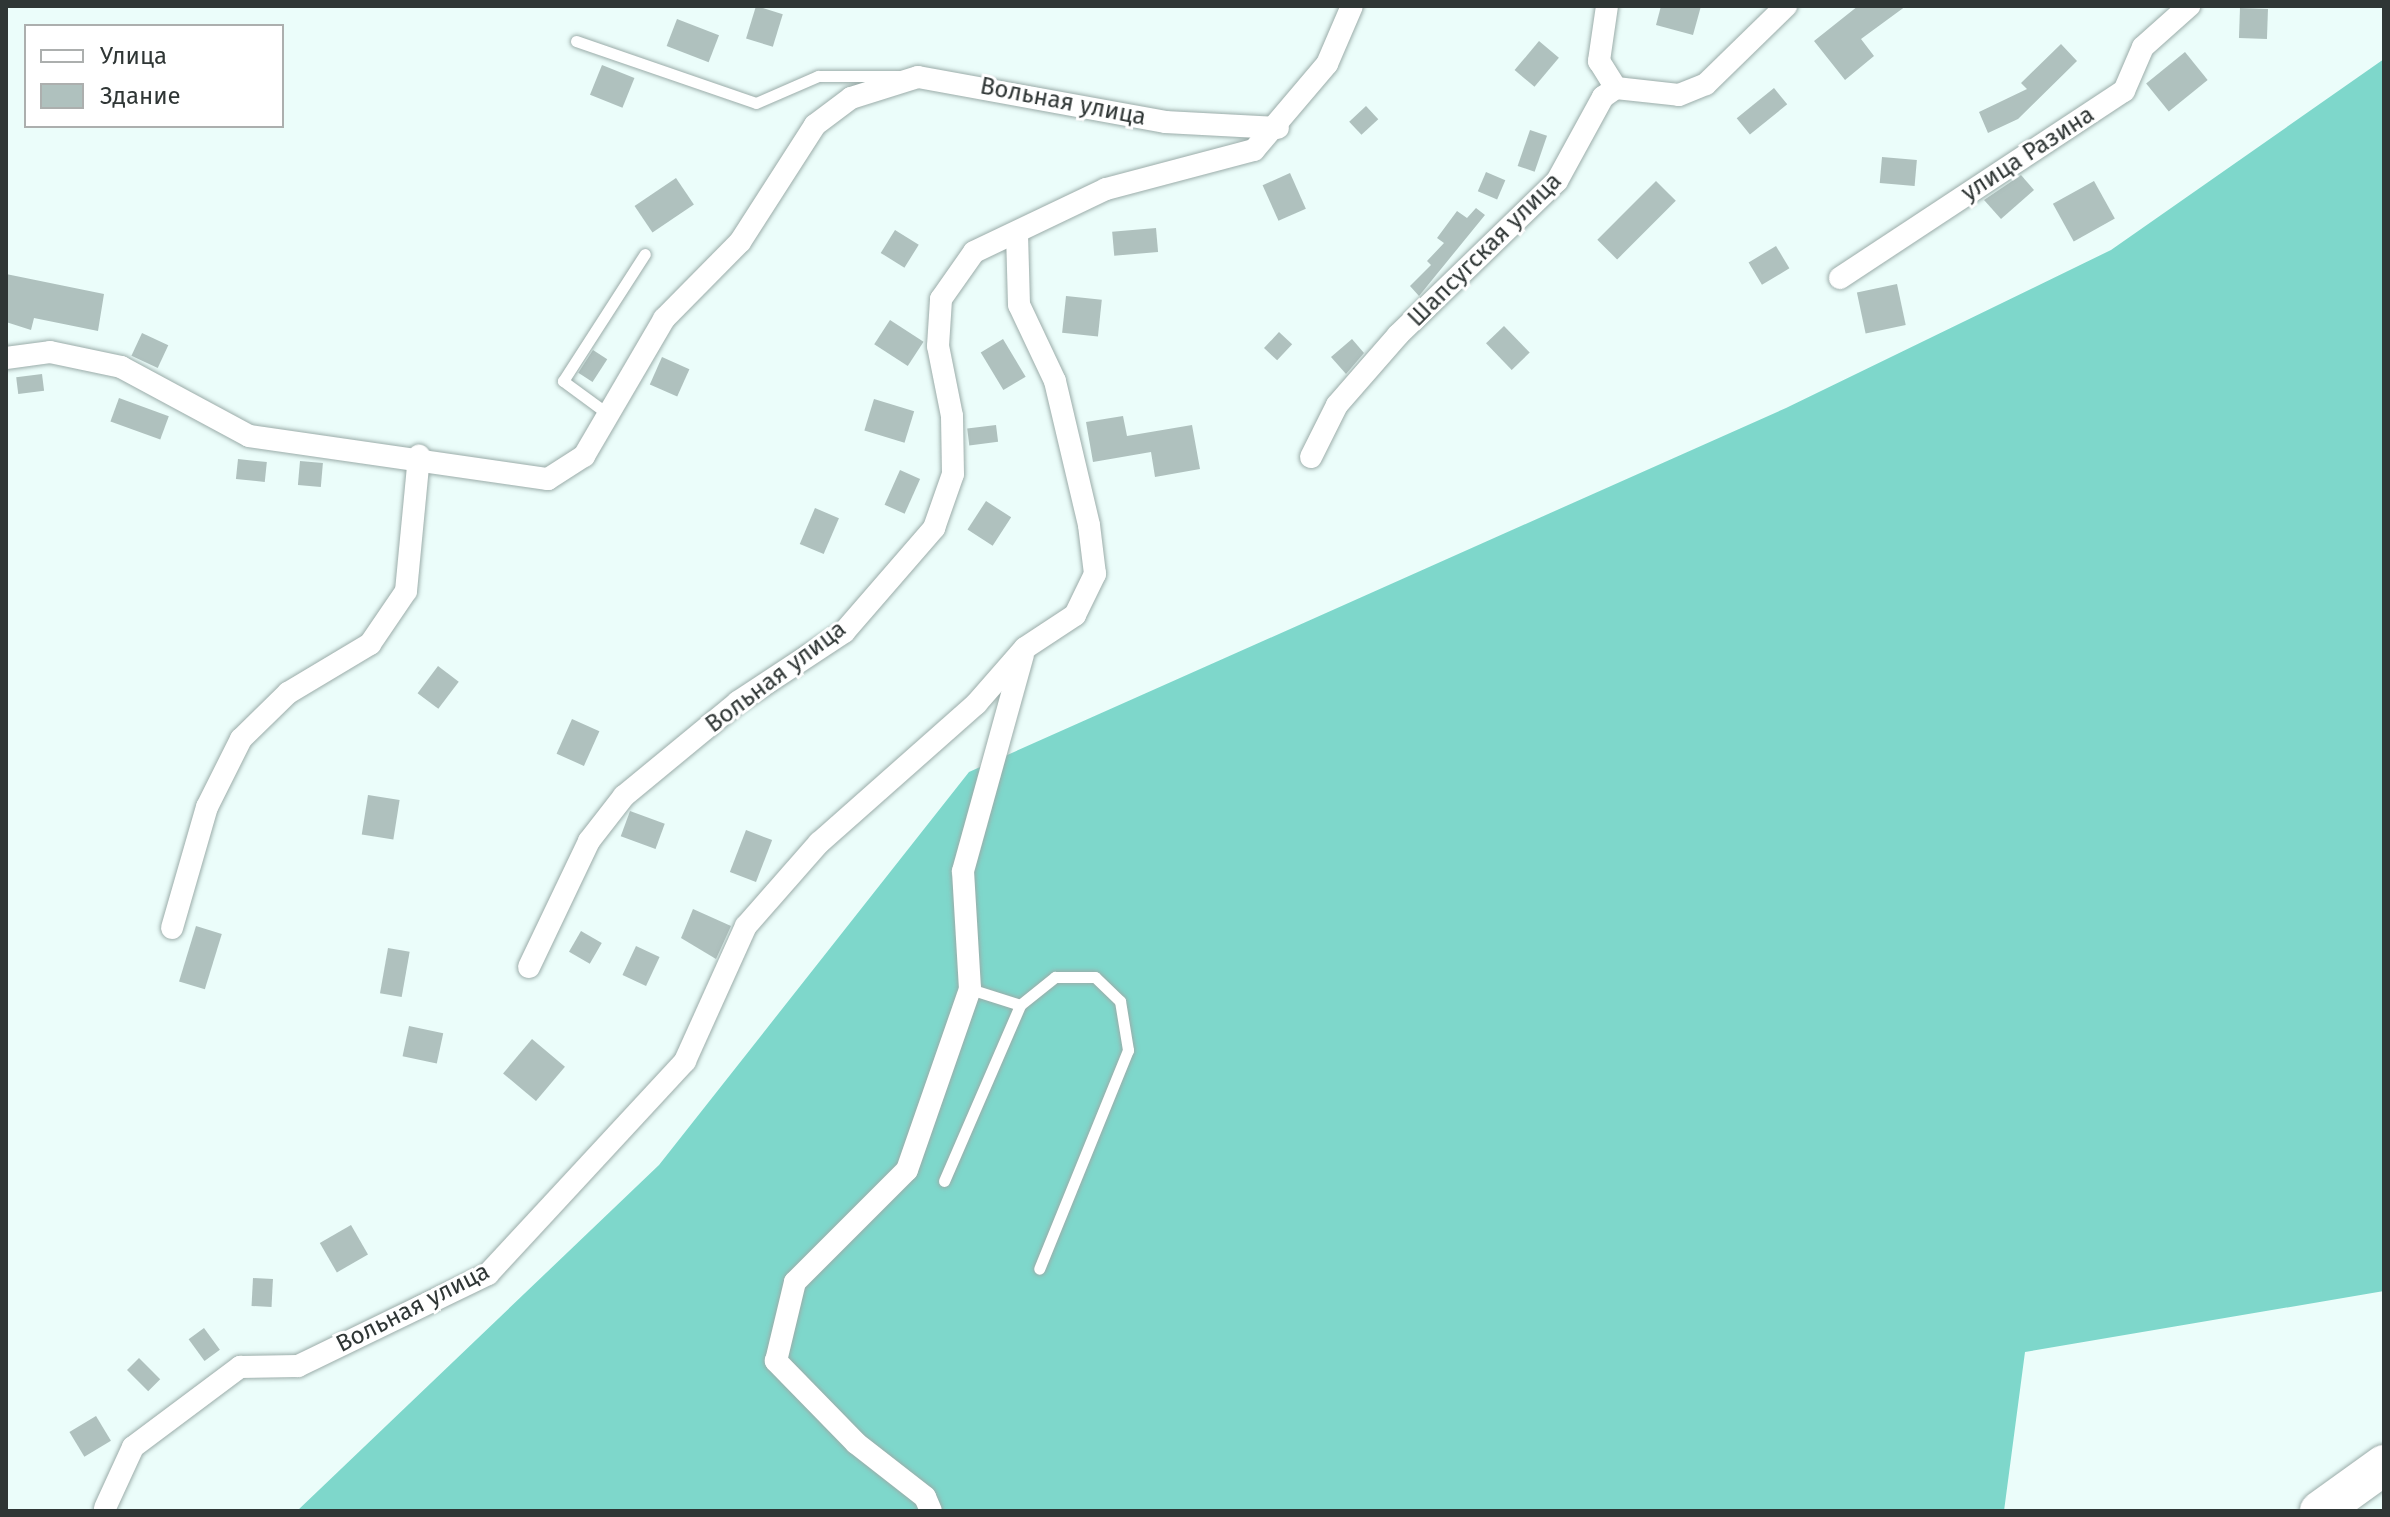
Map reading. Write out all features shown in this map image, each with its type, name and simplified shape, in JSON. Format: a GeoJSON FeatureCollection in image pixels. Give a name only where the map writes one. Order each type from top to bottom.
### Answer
{"type":"FeatureCollection","features":[{"type":"Feature","properties":{"kind":"highway"},"geometry":{"type":"LineString","coordinates":[[2320,1511],[2384,1465]]}},
{"type":"Feature","properties":{"kind":"street"},"geometry":{"type":"LineString","coordinates":[[1017,235],[1106,189],[1254,150],[1278,128],[1327,64],[1352,6]]}},
{"type":"Feature","properties":{"kind":"street"},"geometry":{"type":"LineString","coordinates":[[1607,6],[1599,61],[1616,88],[1679,95],[1706,84],[1786,6]]}},
{"type":"Feature","properties":{"kind":"street","name":"улица Разина"},"geometry":{"type":"LineString","coordinates":[[1840,278],[2124,91],[2143,47],[2189,6]]}},
{"type":"Feature","properties":{"kind":"street","name":"Вольная улица"},"geometry":{"type":"LineString","coordinates":[[6,358],[50,352],[121,367],[249,436],[419,456],[548,479],[584,456],[664,319],[740,242],[815,125],[851,98],[918,77],[1165,122],[1278,128]]}},
{"type":"Feature","properties":{"kind":"street","name":"Шапсугская улица"},"geometry":{"type":"LineString","coordinates":[[1311,457],[1337,405],[1398,335],[1557,181],[1585,125],[1616,88]]}},
{"type":"Feature","properties":{"kind":"street","name":"Вольная улица"},"geometry":{"type":"LineString","coordinates":[[105,1508],[133,1447],[240,1367],[298,1366],[500,1263],[685,1061],[746,926],[819,843],[976,704],[1025,648],[1075,615],[1095,574],[1055,381],[1019,305],[1017,235],[974,252],[941,299],[938,346],[952,416],[953,474],[934,528],[844,632],[738,702],[624,796],[589,841],[529,967]]}},
{"type":"Feature","properties":{"kind":"street"},"geometry":{"type":"LineString","coordinates":[[172,928],[207,807],[241,739],[288,693],[370,644],[406,591],[419,456]]}},
{"type":"Feature","properties":{"kind":"street"},"geometry":{"type":"LineString","coordinates":[[931,1511],[925,1497],[856,1443],[776,1361],[795,1282],[907,1170],[970,989],[963,871],[1025,648]]}},
{"type":"Feature","properties":{"kind":"lane"},"geometry":{"type":"LineString","coordinates":[[576,41],[756,103],[818,76],[918,77]]}},
{"type":"Feature","properties":{"kind":"lane"},"geometry":{"type":"LineString","coordinates":[[608,414],[563,381],[645,254]]}},
{"type":"Feature","properties":{"kind":"lane"},"geometry":{"type":"LineString","coordinates":[[944,1181],[1020,1005],[1055,977],[1095,977],[1120,1001],[1128,1050],[1039,1269]]}},
{"type":"Feature","properties":{"kind":"lane"},"geometry":{"type":"LineString","coordinates":[[970,989],[1020,1005]]}},
{"type":"Feature","properties":{"kind":"green space"},"geometry":{"type":"Polygon","coordinates":[[[2384,59],[2384,1291],[2025,1352],[2004,1511],[297,1511],[659,1165],[969,772],[1786,408],[2111,250],[2384,59]]]}},
{"type":"Feature","properties":{"kind":"building"},"geometry":{"type":"Polygon","coordinates":[[[756,6],[783,14],[773,47],[746,39],[756,6]]]}},
{"type":"Feature","properties":{"kind":"building"},"geometry":{"type":"Polygon","coordinates":[[[1661,6],[1701,6],[1693,35],[1656,25],[1661,6]]]}},
{"type":"Feature","properties":{"kind":"building"},"geometry":{"type":"Polygon","coordinates":[[[1858,6],[1906,6],[1861,39],[1874,56],[1845,80],[1814,41],[1858,6]]]}},
{"type":"Feature","properties":{"kind":"building"},"geometry":{"type":"Polygon","coordinates":[[[2240,8],[2268,9],[2267,39],[2239,38],[2240,8]]]}},
{"type":"Feature","properties":{"kind":"building"},"geometry":{"type":"Polygon","coordinates":[[[677,19],[719,35],[709,62],[667,46],[677,19]]]}},
{"type":"Feature","properties":{"kind":"building"},"geometry":{"type":"Polygon","coordinates":[[[1539,41],[1559,58],[1534,87],[1515,70],[1539,41]]]}},
{"type":"Feature","properties":{"kind":"building"},"geometry":{"type":"Polygon","coordinates":[[[2061,44],[2077,61],[2018,119],[1988,133],[1979,112],[2027,89],[2021,83],[2061,44]]]}},
{"type":"Feature","properties":{"kind":"building"},"geometry":{"type":"Polygon","coordinates":[[[2185,52],[2208,80],[2169,111],[2146,83],[2185,52]]]}},
{"type":"Feature","properties":{"kind":"building"},"geometry":{"type":"Polygon","coordinates":[[[602,65],[634,78],[622,108],[590,95],[602,65]]]}},
{"type":"Feature","properties":{"kind":"building"},"geometry":{"type":"Polygon","coordinates":[[[1774,88],[1787,104],[1750,135],[1737,118],[1774,88]]]}},
{"type":"Feature","properties":{"kind":"building"},"geometry":{"type":"Polygon","coordinates":[[[1366,106],[1378,119],[1361,135],[1349,122],[1366,106]]]}},
{"type":"Feature","properties":{"kind":"building"},"geometry":{"type":"Polygon","coordinates":[[[1530,130],[1547,136],[1535,172],[1518,166],[1530,130]]]}},
{"type":"Feature","properties":{"kind":"building"},"geometry":{"type":"Polygon","coordinates":[[[1882,157],[1917,160],[1915,186],[1880,183],[1882,157]]]}},
{"type":"Feature","properties":{"kind":"building"},"geometry":{"type":"Polygon","coordinates":[[[1486,172],[1505,180],[1497,200],[1478,191],[1486,172]]]}},
{"type":"Feature","properties":{"kind":"building"},"geometry":{"type":"Polygon","coordinates":[[[1290,173],[1306,209],[1278,221],[1263,185],[1290,173]]]}},
{"type":"Feature","properties":{"kind":"building"},"geometry":{"type":"Polygon","coordinates":[[[2021,175],[2034,190],[2001,219],[1984,200],[2021,175]]]}},
{"type":"Feature","properties":{"kind":"building"},"geometry":{"type":"Polygon","coordinates":[[[676,178],[694,205],[652,232],[635,206],[676,178]]]}},
{"type":"Feature","properties":{"kind":"building"},"geometry":{"type":"Polygon","coordinates":[[[1656,181],[1676,201],[1617,259],[1597,240],[1656,181]]]}},
{"type":"Feature","properties":{"kind":"building"},"geometry":{"type":"Polygon","coordinates":[[[2094,181],[2115,219],[2074,241],[2053,204],[2094,181]]]}},
{"type":"Feature","properties":{"kind":"building"},"geometry":{"type":"Polygon","coordinates":[[[1476,208],[1485,215],[1419,296],[1410,286],[1431,265],[1427,261],[1444,243],[1437,238],[1457,211],[1467,218],[1476,208]]]}},
{"type":"Feature","properties":{"kind":"building"},"geometry":{"type":"Polygon","coordinates":[[[1156,228],[1158,252],[1114,256],[1112,232],[1156,228]]]}},
{"type":"Feature","properties":{"kind":"building"},"geometry":{"type":"Polygon","coordinates":[[[895,230],[919,245],[904,268],[881,253],[895,230]]]}},
{"type":"Feature","properties":{"kind":"building"},"geometry":{"type":"Polygon","coordinates":[[[1776,246],[1789,268],[1762,285],[1749,262],[1776,246]]]}},
{"type":"Feature","properties":{"kind":"building"},"geometry":{"type":"Polygon","coordinates":[[[6,274],[104,294],[98,331],[34,318],[31,330],[6,322],[6,274]]]}},
{"type":"Feature","properties":{"kind":"building"},"geometry":{"type":"Polygon","coordinates":[[[1897,284],[1906,325],[1866,334],[1857,293],[1897,284]]]}},
{"type":"Feature","properties":{"kind":"building"},"geometry":{"type":"Polygon","coordinates":[[[1066,296],[1102,300],[1098,337],[1062,333],[1066,296]]]}},
{"type":"Feature","properties":{"kind":"building"},"geometry":{"type":"Polygon","coordinates":[[[890,320],[924,342],[908,366],[874,344],[890,320]]]}},
{"type":"Feature","properties":{"kind":"building"},"geometry":{"type":"Polygon","coordinates":[[[1504,326],[1530,353],[1512,370],[1486,343],[1504,326]]]}},
{"type":"Feature","properties":{"kind":"building"},"geometry":{"type":"Polygon","coordinates":[[[1279,332],[1292,344],[1277,360],[1264,348],[1279,332]]]}},
{"type":"Feature","properties":{"kind":"building"},"geometry":{"type":"Polygon","coordinates":[[[142,333],[168,345],[158,368],[131,356],[142,333]]]}},
{"type":"Feature","properties":{"kind":"building"},"geometry":{"type":"Polygon","coordinates":[[[1003,339],[1026,377],[1003,390],[981,352],[1003,339]]]}},
{"type":"Feature","properties":{"kind":"building"},"geometry":{"type":"Polygon","coordinates":[[[1352,339],[1364,353],[1346,374],[1331,357],[1352,339]]]}},
{"type":"Feature","properties":{"kind":"building"},"geometry":{"type":"Polygon","coordinates":[[[593,350],[607,359],[593,382],[578,373],[593,350]]]}},
{"type":"Feature","properties":{"kind":"building"},"geometry":{"type":"Polygon","coordinates":[[[662,357],[689,369],[677,397],[650,384],[662,357]]]}},
{"type":"Feature","properties":{"kind":"building"},"geometry":{"type":"Polygon","coordinates":[[[42,374],[44,391],[18,394],[16,377],[42,374]]]}},
{"type":"Feature","properties":{"kind":"building"},"geometry":{"type":"Polygon","coordinates":[[[119,398],[169,416],[160,440],[110,421],[119,398]]]}},
{"type":"Feature","properties":{"kind":"building"},"geometry":{"type":"Polygon","coordinates":[[[874,399],[914,411],[905,443],[864,431],[874,399]]]}},
{"type":"Feature","properties":{"kind":"building"},"geometry":{"type":"Polygon","coordinates":[[[1123,416],[1127,436],[1192,425],[1200,469],[1155,477],[1151,452],[1093,462],[1086,422],[1123,416]]]}},
{"type":"Feature","properties":{"kind":"building"},"geometry":{"type":"Polygon","coordinates":[[[996,425],[998,442],[969,445],[967,429],[996,425]]]}},
{"type":"Feature","properties":{"kind":"building"},"geometry":{"type":"Polygon","coordinates":[[[238,459],[267,462],[265,482],[236,479],[238,459]]]}},
{"type":"Feature","properties":{"kind":"building"},"geometry":{"type":"Polygon","coordinates":[[[300,461],[323,463],[321,487],[298,485],[300,461]]]}},
{"type":"Feature","properties":{"kind":"building"},"geometry":{"type":"Polygon","coordinates":[[[900,470],[920,479],[905,514],[885,505],[900,470]]]}},
{"type":"Feature","properties":{"kind":"building"},"geometry":{"type":"Polygon","coordinates":[[[986,501],[1011,517],[993,546],[967,530],[986,501]]]}},
{"type":"Feature","properties":{"kind":"building"},"geometry":{"type":"Polygon","coordinates":[[[815,508],[839,518],[824,554],[800,544],[815,508]]]}},
{"type":"Feature","properties":{"kind":"building"},"geometry":{"type":"Polygon","coordinates":[[[438,666],[459,682],[438,709],[418,693],[438,666]]]}},
{"type":"Feature","properties":{"kind":"building"},"geometry":{"type":"Polygon","coordinates":[[[572,719],[599,731],[584,766],[557,754],[572,719]]]}},
{"type":"Feature","properties":{"kind":"building"},"geometry":{"type":"Polygon","coordinates":[[[368,795],[400,800],[393,840],[362,835],[368,795]]]}},
{"type":"Feature","properties":{"kind":"building"},"geometry":{"type":"Polygon","coordinates":[[[630,811],[665,824],[656,849],[621,836],[630,811]]]}},
{"type":"Feature","properties":{"kind":"building"},"geometry":{"type":"Polygon","coordinates":[[[746,830],[772,840],[756,882],[730,872],[746,830]]]}},
{"type":"Feature","properties":{"kind":"building"},"geometry":{"type":"Polygon","coordinates":[[[693,909],[731,926],[716,959],[681,938],[693,909]]]}},
{"type":"Feature","properties":{"kind":"building"},"geometry":{"type":"Polygon","coordinates":[[[196,926],[222,934],[205,989],[179,981],[196,926]]]}},
{"type":"Feature","properties":{"kind":"building"},"geometry":{"type":"Polygon","coordinates":[[[581,931],[602,943],[590,964],[569,952],[581,931]]]}},
{"type":"Feature","properties":{"kind":"building"},"geometry":{"type":"Polygon","coordinates":[[[636,946],[660,957],[646,986],[622,975],[636,946]]]}},
{"type":"Feature","properties":{"kind":"building"},"geometry":{"type":"Polygon","coordinates":[[[388,948],[410,952],[402,997],[380,993],[388,948]]]}},
{"type":"Feature","properties":{"kind":"building"},"geometry":{"type":"Polygon","coordinates":[[[409,1026],[443,1033],[437,1064],[403,1056],[409,1026]]]}},
{"type":"Feature","properties":{"kind":"building"},"geometry":{"type":"Polygon","coordinates":[[[532,1039],[565,1067],[536,1101],[503,1073],[532,1039]]]}},
{"type":"Feature","properties":{"kind":"building"},"geometry":{"type":"Polygon","coordinates":[[[351,1225],[368,1254],[337,1272],[320,1243],[351,1225]]]}},
{"type":"Feature","properties":{"kind":"building"},"geometry":{"type":"Polygon","coordinates":[[[253,1278],[273,1279],[272,1307],[252,1306],[253,1278]]]}},
{"type":"Feature","properties":{"kind":"building"},"geometry":{"type":"Polygon","coordinates":[[[204,1328],[220,1350],[204,1361],[189,1339],[204,1328]]]}},
{"type":"Feature","properties":{"kind":"building"},"geometry":{"type":"Polygon","coordinates":[[[139,1358],[160,1379],[148,1391],[127,1370],[139,1358]]]}},
{"type":"Feature","properties":{"kind":"building"},"geometry":{"type":"Polygon","coordinates":[[[96,1416],[111,1441],[84,1457],[69,1432],[96,1416]]]}}]}
